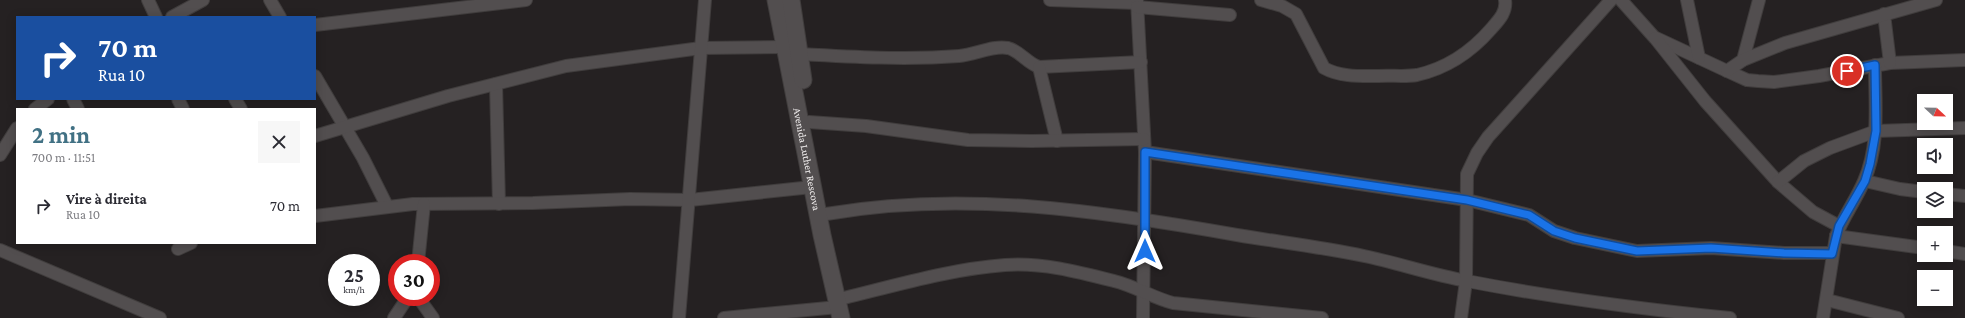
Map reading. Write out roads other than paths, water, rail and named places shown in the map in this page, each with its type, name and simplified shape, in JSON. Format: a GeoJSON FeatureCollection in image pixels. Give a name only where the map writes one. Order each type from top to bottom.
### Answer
{"type":"FeatureCollection","features":[{"type":"Feature","properties":{"kind":"main road","name":"Avenida Luther Rescova"},"geometry":{"type":"LineString","coordinates":[[776,0],[793,50],[809,122],[843,310]]}},
{"type":"Feature","properties":{"kind":"main road","name":"Avenida Luther Rescova"},"geometry":{"type":"LineString","coordinates":[[791,0],[793,50],[812,187],[843,310]]}},
{"type":"Feature","properties":{"kind":"street"},"geometry":{"type":"LineString","coordinates":[[148,0],[156,16]]}},
{"type":"Feature","properties":{"kind":"street"},"geometry":{"type":"LineString","coordinates":[[174,16],[203,0]]}},
{"type":"Feature","properties":{"kind":"street"},"geometry":{"type":"LineString","coordinates":[[270,0],[279,16]]}},
{"type":"Feature","properties":{"kind":"street"},"geometry":{"type":"LineString","coordinates":[[316,25],[526,0]]}},
{"type":"Feature","properties":{"kind":"street"},"geometry":{"type":"LineString","coordinates":[[679,318],[690,200],[705,0]]}},
{"type":"Feature","properties":{"kind":"street"},"geometry":{"type":"LineString","coordinates":[[1050,0],[1137,3],[1230,15]]}},
{"type":"Feature","properties":{"kind":"street"},"geometry":{"type":"LineString","coordinates":[[1261,0],[1282,6],[1296,14],[1324,68],[1332,72],[1357,76],[1417,75],[1457,59],[1477,45],[1501,17],[1506,8],[1505,0]]}},
{"type":"Feature","properties":{"kind":"street"},"geometry":{"type":"LineString","coordinates":[[1461,318],[1466,281],[1467,174],[1477,153],[1488,137],[1611,0]]}},
{"type":"Feature","properties":{"kind":"street"},"geometry":{"type":"LineString","coordinates":[[1621,0],[1654,37],[1705,101],[1778,182],[1813,212],[1838,231],[1917,247]]}},
{"type":"Feature","properties":{"kind":"street"},"geometry":{"type":"LineString","coordinates":[[1687,0],[1699,58]]}},
{"type":"Feature","properties":{"kind":"street"},"geometry":{"type":"LineString","coordinates":[[1743,60],[1759,0]]}},
{"type":"Feature","properties":{"kind":"street"},"geometry":{"type":"LineString","coordinates":[[1727,71],[1743,60],[1785,43],[1936,0]]}},
{"type":"Feature","properties":{"kind":"street"},"geometry":{"type":"LineString","coordinates":[[1137,3],[1145,152],[1143,318]]}},
{"type":"Feature","properties":{"kind":"street"},"geometry":{"type":"LineString","coordinates":[[1884,14],[1890,62]]}},
{"type":"Feature","properties":{"kind":"street"},"geometry":{"type":"LineString","coordinates":[[1654,37],[1747,80],[1774,82],[1819,76],[1890,62],[1965,60]]}},
{"type":"Feature","properties":{"kind":"street"},"geometry":{"type":"LineString","coordinates":[[316,136],[345,126],[566,66],[701,48],[793,50],[888,58],[961,56],[1001,47],[1015,51],[1030,64],[1039,67],[1141,62]]}},
{"type":"Feature","properties":{"kind":"street"},"geometry":{"type":"LineString","coordinates":[[1823,318],[1827,300],[1832,254],[1838,231],[1865,181],[1871,158],[1876,131],[1875,65]]}},
{"type":"Feature","properties":{"kind":"street"},"geometry":{"type":"LineString","coordinates":[[1039,67],[1057,141]]}},
{"type":"Feature","properties":{"kind":"street"},"geometry":{"type":"LineString","coordinates":[[316,78],[345,126],[387,206]]}},
{"type":"Feature","properties":{"kind":"street"},"geometry":{"type":"LineString","coordinates":[[496,84],[499,204]]}},
{"type":"Feature","properties":{"kind":"street"},"geometry":{"type":"LineString","coordinates":[[36,108],[47,100]]}},
{"type":"Feature","properties":{"kind":"street"},"geometry":{"type":"LineString","coordinates":[[809,122],[866,126],[968,140],[1057,141],[1144,139]]}},
{"type":"Feature","properties":{"kind":"street"},"geometry":{"type":"LineString","coordinates":[[1778,182],[1804,161],[1830,148],[1876,131],[1965,128]]}},
{"type":"Feature","properties":{"kind":"street"},"geometry":{"type":"LineString","coordinates":[[0,155],[16,130]]}},
{"type":"Feature","properties":{"kind":"street"},"geometry":{"type":"LineString","coordinates":[[1145,152],[1467,200],[1529,215],[1554,231],[1575,238],[1637,251],[1711,248],[1784,253],[1832,254]]}},
{"type":"Feature","properties":{"kind":"street"},"geometry":{"type":"LineString","coordinates":[[1865,181],[1917,191]]}},
{"type":"Feature","properties":{"kind":"street"},"geometry":{"type":"LineString","coordinates":[[316,216],[387,206],[424,204],[499,204],[630,199],[690,200],[812,187]]}},
{"type":"Feature","properties":{"kind":"street"},"geometry":{"type":"LineString","coordinates":[[1953,195],[1965,196]]}},
{"type":"Feature","properties":{"kind":"street"},"geometry":{"type":"LineString","coordinates":[[419,254],[424,204]]}},
{"type":"Feature","properties":{"kind":"street"},"geometry":{"type":"LineString","coordinates":[[826,214],[865,207],[955,204],[1049,208],[1145,219],[1363,256],[1466,281],[1650,310],[1730,318]]}},
{"type":"Feature","properties":{"kind":"street"},"geometry":{"type":"LineString","coordinates":[[178,249],[189,244]]}},
{"type":"Feature","properties":{"kind":"street"},"geometry":{"type":"LineString","coordinates":[[0,250],[160,318]]}},
{"type":"Feature","properties":{"kind":"street"},"geometry":{"type":"LineString","coordinates":[[1953,252],[1965,254]]}},
{"type":"Feature","properties":{"kind":"street"},"geometry":{"type":"LineString","coordinates":[[724,318],[843,310],[969,269],[1006,265],[1045,267],[1114,281],[1143,291],[1162,300],[1174,303],[1322,318]]}},
{"type":"Feature","properties":{"kind":"street"},"geometry":{"type":"LineString","coordinates":[[1827,300],[1898,318]]}},
{"type":"Feature","properties":{"kind":"street"},"geometry":{"type":"LineString","coordinates":[[394,318],[402,306]]}},
{"type":"Feature","properties":{"kind":"street"},"geometry":{"type":"LineString","coordinates":[[424,306],[433,318]]}}]}
